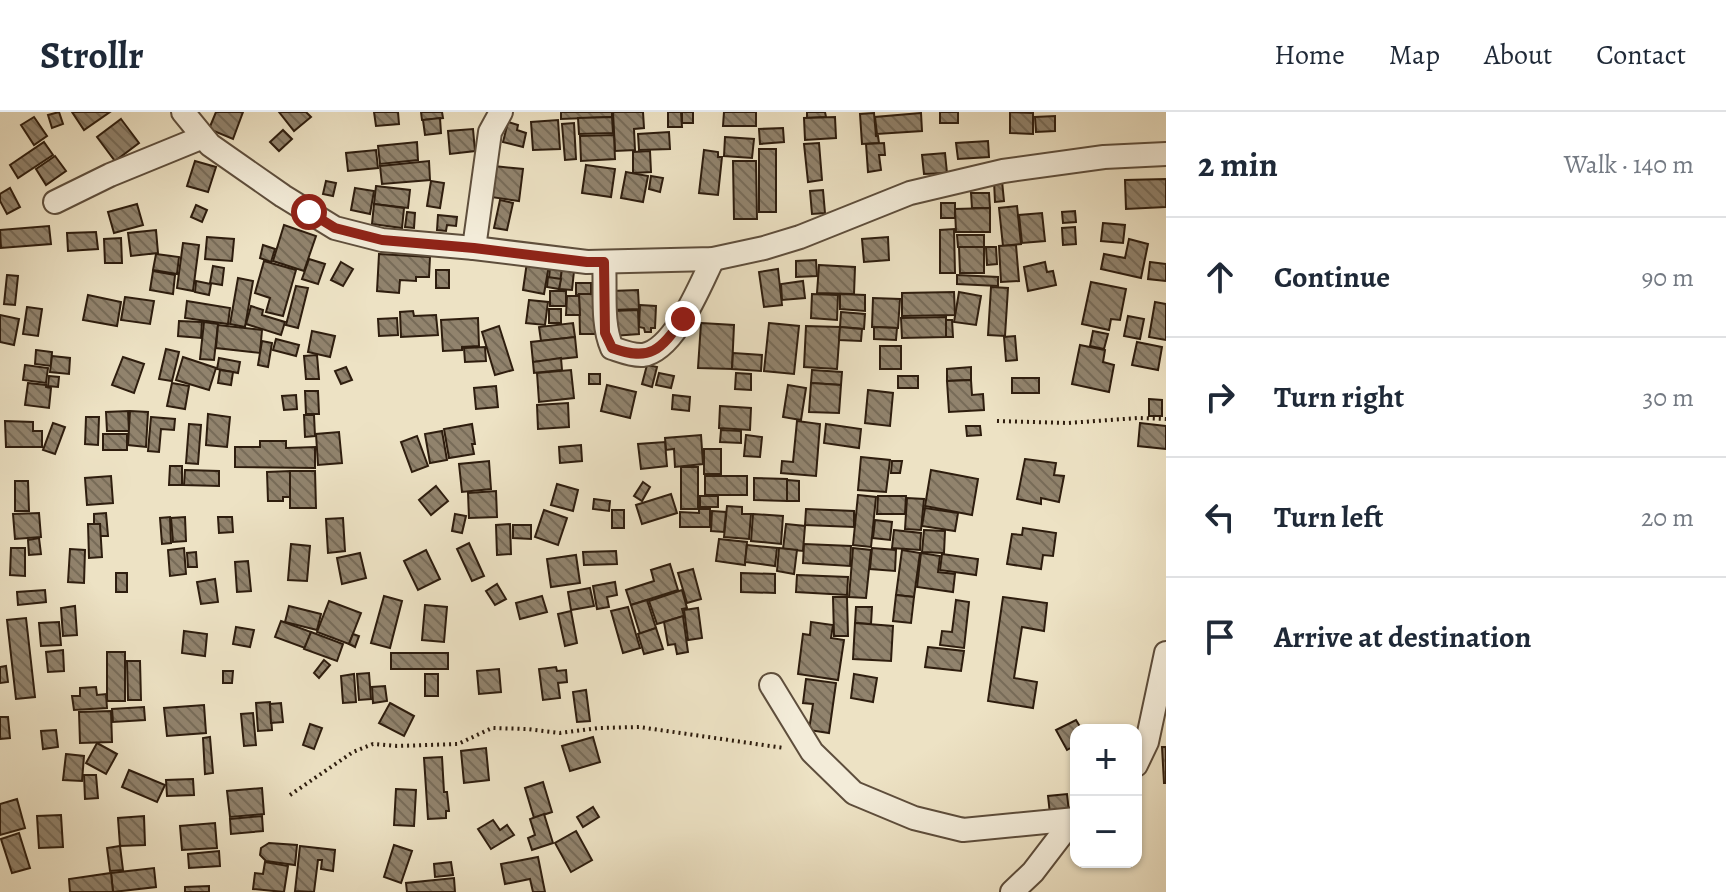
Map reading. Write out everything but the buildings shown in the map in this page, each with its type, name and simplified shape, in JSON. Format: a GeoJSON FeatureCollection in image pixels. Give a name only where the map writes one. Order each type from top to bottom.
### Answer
{"type":"FeatureCollection","features":[{"type":"Feature","properties":{"kind":"street"},"geometry":{"type":"LineString","coordinates":[[183,112],[210,145],[335,228],[382,240],[587,262],[713,259],[800,237],[910,193],[1003,171],[1104,157],[1166,154]]}},
{"type":"Feature","properties":{"kind":"street"},"geometry":{"type":"LineString","coordinates":[[474,248],[490,132],[501,112]]}},
{"type":"Feature","properties":{"kind":"street"},"geometry":{"type":"LineString","coordinates":[[55,202],[110,175],[203,137]]}},
{"type":"Feature","properties":{"kind":"street"},"geometry":{"type":"LineString","coordinates":[[604,262],[605,333],[612,348],[644,355],[664,344],[683,319],[713,259]]}},
{"type":"Feature","properties":{"kind":"street"},"geometry":{"type":"LineString","coordinates":[[1142,752],[1147,742],[1166,653]]}},
{"type":"Feature","properties":{"kind":"street"},"geometry":{"type":"LineString","coordinates":[[771,685],[812,752],[854,793],[914,818],[963,830],[1070,820]]}},
{"type":"Feature","properties":{"kind":"street"},"geometry":{"type":"LineString","coordinates":[[1012,892],[1033,872],[1070,825]]}},
{"type":"Feature","properties":{"kind":"path"},"geometry":{"type":"LineString","coordinates":[[997,421],[1068,423],[1166,419]]}},
{"type":"Feature","properties":{"kind":"path"},"geometry":{"type":"LineString","coordinates":[[290,795],[353,752],[373,744],[458,744],[492,728],[560,733],[639,727],[812,752]]}},
{"type":"Feature","properties":{"kind":"route"},"geometry":{"type":"LineString","coordinates":[[309,212],[335,228],[382,240],[604,262],[605,333],[612,348],[625,353],[644,355],[664,344],[683,319]]}}]}
